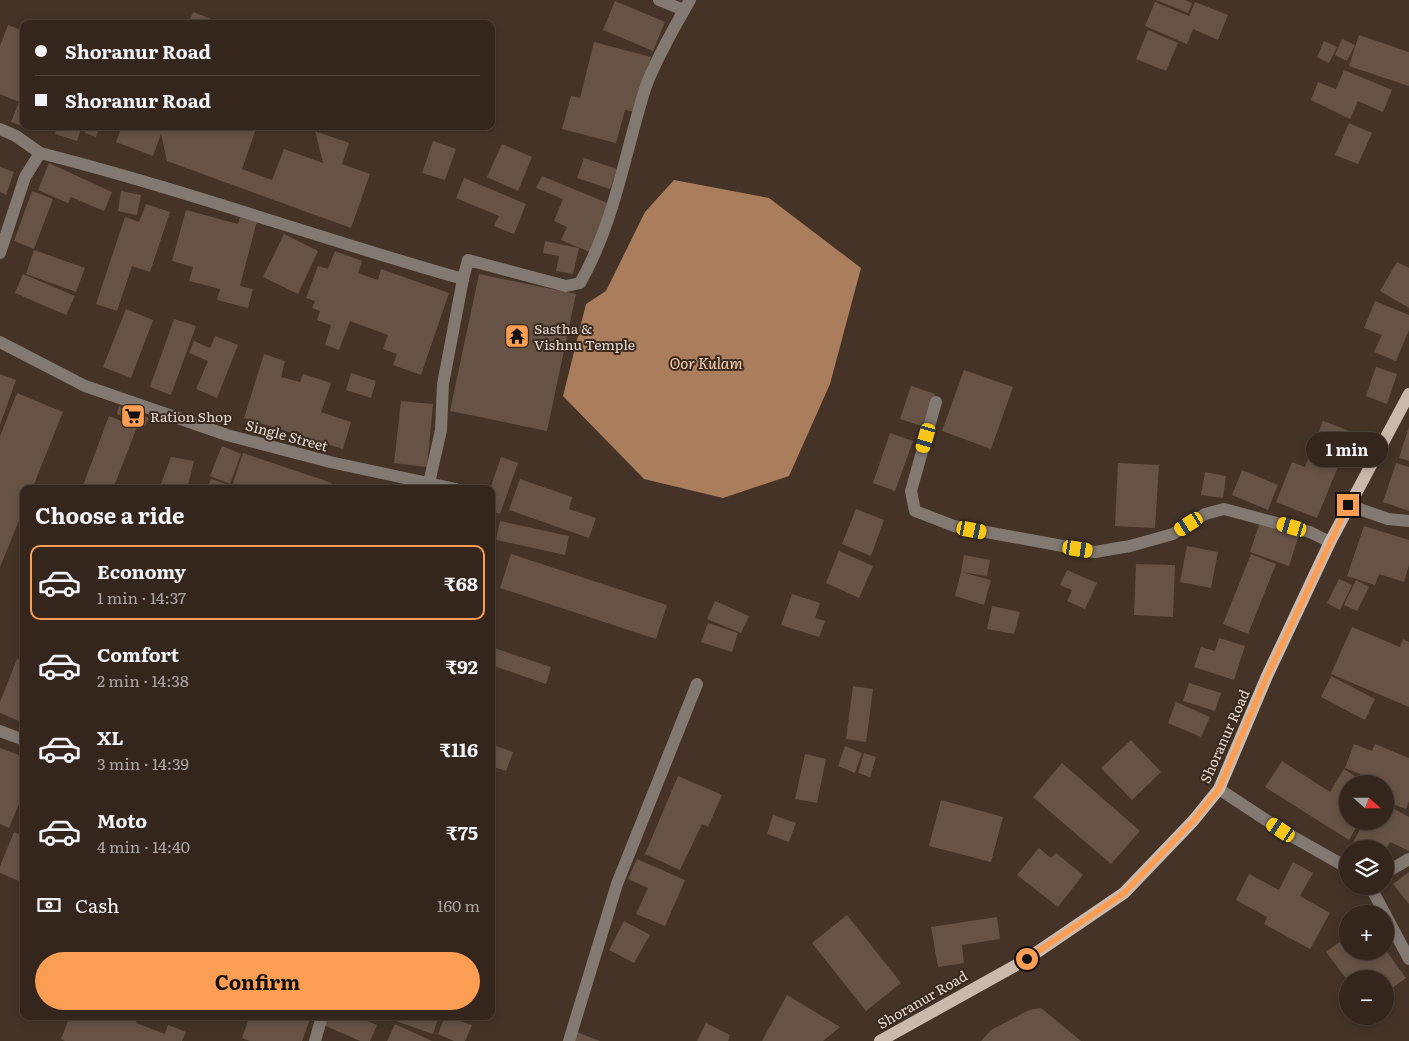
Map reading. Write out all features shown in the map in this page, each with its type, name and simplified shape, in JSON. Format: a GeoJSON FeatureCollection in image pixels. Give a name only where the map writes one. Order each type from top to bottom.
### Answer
{"type":"FeatureCollection","features":[{"type":"Feature","properties":{"kind":"main road","name":"Shoranur Road"},"geometry":{"type":"LineString","coordinates":[[880,1041],[1027,959],[1124,893],[1193,821],[1219,789],[1267,676],[1330,542],[1348,505],[1409,394]]}},
{"type":"Feature","properties":{"kind":"street"},"geometry":{"type":"LineString","coordinates":[[429,483],[441,430],[443,384],[468,260],[566,286],[580,283],[591,265],[613,202],[646,86],[687,5],[659,0]]}},
{"type":"Feature","properties":{"kind":"street"},"geometry":{"type":"LineString","coordinates":[[0,129],[16,136],[40,153],[123,174],[362,250],[463,279]]}},
{"type":"Feature","properties":{"kind":"street"},"geometry":{"type":"LineString","coordinates":[[0,253],[25,177],[40,153]]}},
{"type":"Feature","properties":{"kind":"street","name":"Single Street"},"geometry":{"type":"LineString","coordinates":[[0,342],[85,386],[227,435],[330,462],[438,485]]}},
{"type":"Feature","properties":{"kind":"street"},"geometry":{"type":"LineString","coordinates":[[936,402],[911,491],[915,511],[954,526],[1095,552],[1130,546],[1173,534],[1205,514],[1224,509],[1310,532],[1330,542]]}},
{"type":"Feature","properties":{"kind":"street"},"geometry":{"type":"LineString","coordinates":[[1348,505],[1388,518],[1409,521]]}},
{"type":"Feature","properties":{"kind":"street"},"geometry":{"type":"LineString","coordinates":[[569,1041],[617,884],[697,684]]}},
{"type":"Feature","properties":{"kind":"street"},"geometry":{"type":"LineString","coordinates":[[0,731],[20,738]]}},
{"type":"Feature","properties":{"kind":"street"},"geometry":{"type":"LineString","coordinates":[[1219,789],[1281,830],[1339,863]]}},
{"type":"Feature","properties":{"kind":"street"},"geometry":{"type":"LineString","coordinates":[[1394,868],[1409,859]]}},
{"type":"Feature","properties":{"kind":"street"},"geometry":{"type":"LineString","coordinates":[[1394,931],[1409,959]]}},
{"type":"Feature","properties":{"kind":"street"},"geometry":{"type":"LineString","coordinates":[[315,1041],[321,1020]]}},
{"type":"Feature","properties":{"kind":"water","name":"Oor Kulam"},"geometry":{"type":"Polygon","coordinates":[[[674,180],[769,198],[861,268],[830,384],[789,476],[723,498],[644,479],[563,396],[586,304],[606,291],[645,212],[674,180]]]}},
{"type":"Feature","properties":{"kind":"building"},"geometry":{"type":"Polygon","coordinates":[[[1156,0],[1185,0],[1192,3],[1188,13],[1156,0]]]}},
{"type":"Feature","properties":{"kind":"building"},"geometry":{"type":"Polygon","coordinates":[[[615,1],[665,22],[653,51],[603,30],[615,1]]]}},
{"type":"Feature","properties":{"kind":"building"},"geometry":{"type":"Polygon","coordinates":[[[1155,2],[1189,16],[1195,2],[1228,15],[1218,40],[1193,29],[1187,44],[1145,26],[1155,2]]]}},
{"type":"Feature","properties":{"kind":"building"},"geometry":{"type":"Polygon","coordinates":[[[193,12],[211,19],[211,20],[190,20],[193,12]]]}},
{"type":"Feature","properties":{"kind":"building"},"geometry":{"type":"Polygon","coordinates":[[[8,25],[20,30],[20,125],[11,122],[19,102],[0,94],[0,46],[8,25]]]}},
{"type":"Feature","properties":{"kind":"building"},"geometry":{"type":"Polygon","coordinates":[[[1148,30],[1178,43],[1166,71],[1136,59],[1148,30]]]}},
{"type":"Feature","properties":{"kind":"building"},"geometry":{"type":"Polygon","coordinates":[[[1359,35],[1409,52],[1409,86],[1349,66],[1359,35]]]}},
{"type":"Feature","properties":{"kind":"building"},"geometry":{"type":"Polygon","coordinates":[[[1342,39],[1355,45],[1347,61],[1335,55],[1342,39]]]}},
{"type":"Feature","properties":{"kind":"building"},"geometry":{"type":"Polygon","coordinates":[[[1324,41],[1337,47],[1329,63],[1317,57],[1324,41]]]}},
{"type":"Feature","properties":{"kind":"building"},"geometry":{"type":"Polygon","coordinates":[[[594,42],[651,57],[637,112],[625,110],[616,143],[562,129],[571,96],[580,98],[594,42]]]}},
{"type":"Feature","properties":{"kind":"building"},"geometry":{"type":"Polygon","coordinates":[[[1344,70],[1392,90],[1383,112],[1358,101],[1350,119],[1311,100],[1318,82],[1336,89],[1344,70]]]}},
{"type":"Feature","properties":{"kind":"building"},"geometry":{"type":"Polygon","coordinates":[[[1349,123],[1372,133],[1358,164],[1335,155],[1349,123]]]}},
{"type":"Feature","properties":{"kind":"building"},"geometry":{"type":"Polygon","coordinates":[[[56,130],[81,130],[77,141],[55,134],[56,130]]]}},
{"type":"Feature","properties":{"kind":"building"},"geometry":{"type":"Polygon","coordinates":[[[86,130],[99,130],[96,137],[85,133],[86,130]]]}},
{"type":"Feature","properties":{"kind":"building"},"geometry":{"type":"Polygon","coordinates":[[[120,130],[256,130],[242,169],[272,180],[284,149],[323,163],[315,131],[349,143],[342,164],[370,174],[351,228],[167,161],[161,134],[153,156],[116,142],[120,130]]]}},
{"type":"Feature","properties":{"kind":"building"},"geometry":{"type":"Polygon","coordinates":[[[433,141],[456,149],[445,180],[422,173],[433,141]]]}},
{"type":"Feature","properties":{"kind":"building"},"geometry":{"type":"Polygon","coordinates":[[[502,144],[532,157],[518,191],[487,177],[502,144]]]}},
{"type":"Feature","properties":{"kind":"building"},"geometry":{"type":"Polygon","coordinates":[[[584,158],[617,169],[610,189],[577,178],[584,158]]]}},
{"type":"Feature","properties":{"kind":"building"},"geometry":{"type":"Polygon","coordinates":[[[49,163],[112,192],[104,211],[71,197],[68,203],[38,190],[49,163]]]}},
{"type":"Feature","properties":{"kind":"building"},"geometry":{"type":"Polygon","coordinates":[[[0,167],[14,172],[6,195],[0,192],[0,167]]]}},
{"type":"Feature","properties":{"kind":"building"},"geometry":{"type":"Polygon","coordinates":[[[542,176],[610,204],[590,252],[561,240],[567,227],[554,221],[563,199],[536,188],[542,176]]]}},
{"type":"Feature","properties":{"kind":"building"},"geometry":{"type":"Polygon","coordinates":[[[464,178],[526,204],[514,234],[494,226],[499,216],[456,198],[464,178]]]}},
{"type":"Feature","properties":{"kind":"building"},"geometry":{"type":"Polygon","coordinates":[[[32,191],[53,199],[34,249],[14,241],[32,191]]]}},
{"type":"Feature","properties":{"kind":"building"},"geometry":{"type":"Polygon","coordinates":[[[121,191],[141,195],[137,215],[118,211],[121,191]]]}},
{"type":"Feature","properties":{"kind":"building"},"geometry":{"type":"Polygon","coordinates":[[[146,204],[170,212],[150,272],[132,266],[117,311],[96,304],[125,217],[139,222],[146,204]]]}},
{"type":"Feature","properties":{"kind":"building"},"geometry":{"type":"Polygon","coordinates":[[[186,210],[238,224],[240,217],[257,221],[240,286],[253,289],[248,308],[217,300],[220,289],[189,281],[193,267],[172,261],[186,210]]]}},
{"type":"Feature","properties":{"kind":"building"},"geometry":{"type":"Polygon","coordinates":[[[284,234],[318,251],[298,294],[263,277],[284,234]]]}},
{"type":"Feature","properties":{"kind":"building"},"geometry":{"type":"Polygon","coordinates":[[[545,241],[579,248],[573,274],[556,271],[559,256],[543,253],[545,241]]]}},
{"type":"Feature","properties":{"kind":"building"},"geometry":{"type":"Polygon","coordinates":[[[34,250],[85,268],[76,292],[26,274],[34,250]]]}},
{"type":"Feature","properties":{"kind":"building"},"geometry":{"type":"Polygon","coordinates":[[[335,251],[362,261],[358,273],[378,280],[381,269],[449,293],[421,375],[393,365],[397,354],[383,349],[388,335],[350,321],[339,350],[325,345],[331,325],[317,320],[320,311],[312,308],[315,301],[306,298],[318,266],[328,269],[335,251]]]}},
{"type":"Feature","properties":{"kind":"building"},"geometry":{"type":"Polygon","coordinates":[[[1397,262],[1409,268],[1409,308],[1380,291],[1397,262]]]}},
{"type":"Feature","properties":{"kind":"building"},"geometry":{"type":"Polygon","coordinates":[[[23,274],[75,296],[66,315],[15,293],[23,274]]]}},
{"type":"Feature","properties":{"kind":"building","name":"Sastha & Vishnu Temple"},"geometry":{"type":"Polygon","coordinates":[[[479,274],[576,294],[547,431],[450,411],[479,274]]]}},
{"type":"Feature","properties":{"kind":"building"},"geometry":{"type":"Polygon","coordinates":[[[1375,301],[1409,315],[1409,330],[1396,361],[1374,352],[1382,335],[1364,328],[1375,301]]]}},
{"type":"Feature","properties":{"kind":"building"},"geometry":{"type":"Polygon","coordinates":[[[126,309],[153,320],[131,378],[103,367],[126,309]]]}},
{"type":"Feature","properties":{"kind":"building"},"geometry":{"type":"Polygon","coordinates":[[[174,319],[196,326],[171,395],[150,387],[174,319]]]}},
{"type":"Feature","properties":{"kind":"building"},"geometry":{"type":"Polygon","coordinates":[[[215,336],[238,345],[217,398],[196,389],[208,361],[189,353],[194,341],[210,348],[215,336]]]}},
{"type":"Feature","properties":{"kind":"building"},"geometry":{"type":"Polygon","coordinates":[[[264,354],[285,361],[281,377],[300,382],[303,374],[331,383],[321,412],[351,422],[343,449],[244,418],[264,354]]]}},
{"type":"Feature","properties":{"kind":"building"},"geometry":{"type":"Polygon","coordinates":[[[1376,367],[1397,374],[1387,404],[1366,396],[1376,367]]]}},
{"type":"Feature","properties":{"kind":"building"},"geometry":{"type":"Polygon","coordinates":[[[964,370],[1013,387],[991,449],[942,431],[964,370]]]}},
{"type":"Feature","properties":{"kind":"building"},"geometry":{"type":"Polygon","coordinates":[[[351,373],[376,381],[371,398],[346,390],[351,373]]]}},
{"type":"Feature","properties":{"kind":"building"},"geometry":{"type":"Polygon","coordinates":[[[0,374],[16,380],[0,425],[0,374]]]}},
{"type":"Feature","properties":{"kind":"building"},"geometry":{"type":"Polygon","coordinates":[[[911,386],[935,394],[924,427],[900,419],[911,386]]]}},
{"type":"Feature","properties":{"kind":"building"},"geometry":{"type":"Polygon","coordinates":[[[17,393],[63,412],[34,485],[20,485],[20,518],[0,567],[0,436],[17,393]]]}},
{"type":"Feature","properties":{"kind":"building"},"geometry":{"type":"Polygon","coordinates":[[[401,401],[433,404],[427,467],[394,463],[401,401]]]}},
{"type":"Feature","properties":{"kind":"building","name":"Ration Shop"},"geometry":{"type":"Polygon","coordinates":[[[119,406],[149,418],[145,426],[117,414],[119,406]]]}},
{"type":"Feature","properties":{"kind":"building"},"geometry":{"type":"Polygon","coordinates":[[[109,416],[137,427],[115,485],[83,485],[109,416]]]}},
{"type":"Feature","properties":{"kind":"building"},"geometry":{"type":"Polygon","coordinates":[[[1323,421],[1352,432],[1317,518],[1276,502],[1292,462],[1305,467],[1323,421]]]}},
{"type":"Feature","properties":{"kind":"building"},"geometry":{"type":"Polygon","coordinates":[[[1409,427],[1409,461],[1399,458],[1409,427]]]}},
{"type":"Feature","properties":{"kind":"building"},"geometry":{"type":"Polygon","coordinates":[[[890,433],[913,441],[895,491],[873,483],[890,433]]]}},
{"type":"Feature","properties":{"kind":"building"},"geometry":{"type":"Polygon","coordinates":[[[222,446],[241,454],[230,484],[210,476],[222,446]]]}},
{"type":"Feature","properties":{"kind":"building"},"geometry":{"type":"Polygon","coordinates":[[[243,453],[332,483],[331,485],[232,485],[243,453]]]}},
{"type":"Feature","properties":{"kind":"building"},"geometry":{"type":"Polygon","coordinates":[[[171,457],[194,461],[188,485],[160,485],[171,457]]]}},
{"type":"Feature","properties":{"kind":"building"},"geometry":{"type":"Polygon","coordinates":[[[501,457],[518,463],[500,514],[495,512],[495,485],[491,485],[501,457]]]}},
{"type":"Feature","properties":{"kind":"building"},"geometry":{"type":"Polygon","coordinates":[[[1118,463],[1159,465],[1155,528],[1115,526],[1118,463]]]}},
{"type":"Feature","properties":{"kind":"building"},"geometry":{"type":"Polygon","coordinates":[[[1396,463],[1409,467],[1409,511],[1383,502],[1396,463]]]}},
{"type":"Feature","properties":{"kind":"building"},"geometry":{"type":"Polygon","coordinates":[[[1242,470],[1278,485],[1268,510],[1232,495],[1242,470]]]}},
{"type":"Feature","properties":{"kind":"building"},"geometry":{"type":"Polygon","coordinates":[[[1205,472],[1226,476],[1223,498],[1201,495],[1205,472]]]}},
{"type":"Feature","properties":{"kind":"building"},"geometry":{"type":"Polygon","coordinates":[[[211,479],[229,485],[209,485],[211,479]]]}},
{"type":"Feature","properties":{"kind":"building"},"geometry":{"type":"Polygon","coordinates":[[[520,479],[572,497],[569,509],[596,518],[589,538],[509,510],[520,479]]]}},
{"type":"Feature","properties":{"kind":"building"},"geometry":{"type":"Polygon","coordinates":[[[856,509],[884,520],[871,556],[842,544],[856,509]]]}},
{"type":"Feature","properties":{"kind":"building"},"geometry":{"type":"Polygon","coordinates":[[[500,521],[569,536],[565,555],[496,540],[500,521]]]}},
{"type":"Feature","properties":{"kind":"building"},"geometry":{"type":"Polygon","coordinates":[[[1260,522],[1299,535],[1289,566],[1250,552],[1260,522]]]}},
{"type":"Feature","properties":{"kind":"building"},"geometry":{"type":"Polygon","coordinates":[[[1364,526],[1409,540],[1409,565],[1404,582],[1379,574],[1375,585],[1347,576],[1364,526]]]}},
{"type":"Feature","properties":{"kind":"building"},"geometry":{"type":"Polygon","coordinates":[[[1187,546],[1218,552],[1211,588],[1180,582],[1187,546]]]}},
{"type":"Feature","properties":{"kind":"building"},"geometry":{"type":"Polygon","coordinates":[[[839,551],[873,566],[859,598],[826,583],[839,551]]]}},
{"type":"Feature","properties":{"kind":"building"},"geometry":{"type":"Polygon","coordinates":[[[511,554],[667,605],[656,639],[500,588],[511,554]]]}},
{"type":"Feature","properties":{"kind":"building"},"geometry":{"type":"Polygon","coordinates":[[[1251,554],[1276,564],[1248,634],[1223,624],[1251,554]]]}},
{"type":"Feature","properties":{"kind":"building"},"geometry":{"type":"Polygon","coordinates":[[[964,555],[990,560],[987,576],[961,572],[964,555]]]}},
{"type":"Feature","properties":{"kind":"building"},"geometry":{"type":"Polygon","coordinates":[[[1136,564],[1175,565],[1173,617],[1134,615],[1136,564]]]}},
{"type":"Feature","properties":{"kind":"building"},"geometry":{"type":"Polygon","coordinates":[[[1067,570],[1097,583],[1085,609],[1067,601],[1072,590],[1060,585],[1067,570]]]}},
{"type":"Feature","properties":{"kind":"building"},"geometry":{"type":"Polygon","coordinates":[[[961,572],[991,580],[984,605],[955,596],[961,572]]]}},
{"type":"Feature","properties":{"kind":"building"},"geometry":{"type":"Polygon","coordinates":[[[1339,579],[1352,585],[1340,610],[1327,603],[1339,579]]]}},
{"type":"Feature","properties":{"kind":"building"},"geometry":{"type":"Polygon","coordinates":[[[1356,580],[1369,587],[1357,611],[1344,605],[1356,580]]]}},
{"type":"Feature","properties":{"kind":"building"},"geometry":{"type":"Polygon","coordinates":[[[792,594],[820,603],[815,618],[825,621],[819,637],[781,625],[792,594]]]}},
{"type":"Feature","properties":{"kind":"building"},"geometry":{"type":"Polygon","coordinates":[[[715,601],[749,616],[741,633],[707,619],[715,601]]]}},
{"type":"Feature","properties":{"kind":"building"},"geometry":{"type":"Polygon","coordinates":[[[992,606],[1020,612],[1014,634],[987,629],[992,606]]]}},
{"type":"Feature","properties":{"kind":"building"},"geometry":{"type":"Polygon","coordinates":[[[708,623],[738,633],[732,652],[701,642],[708,623]]]}},
{"type":"Feature","properties":{"kind":"building"},"geometry":{"type":"Polygon","coordinates":[[[1352,627],[1400,647],[1403,639],[1409,642],[1409,707],[1331,674],[1352,627]]]}},
{"type":"Feature","properties":{"kind":"building"},"geometry":{"type":"Polygon","coordinates":[[[1219,638],[1245,646],[1234,680],[1194,667],[1201,647],[1215,651],[1219,638]]]}},
{"type":"Feature","properties":{"kind":"building"},"geometry":{"type":"Polygon","coordinates":[[[495,648],[551,667],[546,684],[495,666],[495,648]]]}},
{"type":"Feature","properties":{"kind":"building"},"geometry":{"type":"Polygon","coordinates":[[[17,659],[20,660],[20,721],[0,713],[0,702],[17,659]]]}},
{"type":"Feature","properties":{"kind":"building"},"geometry":{"type":"Polygon","coordinates":[[[1331,676],[1375,699],[1365,720],[1321,697],[1331,676]]]}},
{"type":"Feature","properties":{"kind":"building"},"geometry":{"type":"Polygon","coordinates":[[[1189,683],[1221,693],[1215,711],[1183,701],[1189,683]]]}},
{"type":"Feature","properties":{"kind":"building"},"geometry":{"type":"Polygon","coordinates":[[[853,686],[873,689],[866,742],[846,739],[853,686]]]}},
{"type":"Feature","properties":{"kind":"building"},"geometry":{"type":"Polygon","coordinates":[[[1176,702],[1210,717],[1201,737],[1168,723],[1176,702]]]}},
{"type":"Feature","properties":{"kind":"building"},"geometry":{"type":"Polygon","coordinates":[[[1131,740],[1161,772],[1132,800],[1101,768],[1131,740]]]}},
{"type":"Feature","properties":{"kind":"building"},"geometry":{"type":"Polygon","coordinates":[[[1354,744],[1372,751],[1375,744],[1409,758],[1409,801],[1406,809],[1394,804],[1394,775],[1362,775],[1345,768],[1354,744]]]}},
{"type":"Feature","properties":{"kind":"building"},"geometry":{"type":"Polygon","coordinates":[[[495,745],[513,752],[506,771],[495,767],[495,745]]]}},
{"type":"Feature","properties":{"kind":"building"},"geometry":{"type":"Polygon","coordinates":[[[845,746],[862,753],[855,773],[838,766],[845,746]]]}},
{"type":"Feature","properties":{"kind":"building"},"geometry":{"type":"Polygon","coordinates":[[[0,748],[20,756],[20,801],[9,828],[0,824],[0,748]]]}},
{"type":"Feature","properties":{"kind":"building"},"geometry":{"type":"Polygon","coordinates":[[[864,753],[876,757],[870,777],[858,773],[864,753]]]}},
{"type":"Feature","properties":{"kind":"building"},"geometry":{"type":"Polygon","coordinates":[[[805,754],[826,759],[817,803],[795,799],[805,754]]]}},
{"type":"Feature","properties":{"kind":"building"},"geometry":{"type":"Polygon","coordinates":[[[1282,761],[1330,792],[1339,777],[1339,830],[1355,830],[1349,840],[1265,787],[1282,761]]]}},
{"type":"Feature","properties":{"kind":"building"},"geometry":{"type":"Polygon","coordinates":[[[1062,763],[1140,831],[1111,864],[1033,797],[1062,763]]]}},
{"type":"Feature","properties":{"kind":"building"},"geometry":{"type":"Polygon","coordinates":[[[1344,769],[1353,775],[1340,775],[1344,769]]]}},
{"type":"Feature","properties":{"kind":"building"},"geometry":{"type":"Polygon","coordinates":[[[678,776],[722,795],[708,827],[702,824],[680,870],[645,854],[678,776]]]}},
{"type":"Feature","properties":{"kind":"building"},"geometry":{"type":"Polygon","coordinates":[[[941,800],[1003,817],[991,862],[929,846],[941,800]]]}},
{"type":"Feature","properties":{"kind":"building"},"geometry":{"type":"Polygon","coordinates":[[[1394,809],[1409,817],[1409,851],[1394,844],[1394,840],[1354,840],[1360,830],[1394,830],[1394,809]]]}},
{"type":"Feature","properties":{"kind":"building"},"geometry":{"type":"Polygon","coordinates":[[[773,815],[796,823],[789,842],[767,834],[773,815]]]}},
{"type":"Feature","properties":{"kind":"building"},"geometry":{"type":"Polygon","coordinates":[[[14,832],[20,834],[20,881],[0,873],[0,866],[14,832]]]}},
{"type":"Feature","properties":{"kind":"building"},"geometry":{"type":"Polygon","coordinates":[[[1039,848],[1051,858],[1056,853],[1083,875],[1058,907],[1017,875],[1039,848]]]}},
{"type":"Feature","properties":{"kind":"building"},"geometry":{"type":"Polygon","coordinates":[[[637,859],[685,880],[665,926],[636,914],[648,888],[628,879],[637,859]]]}},
{"type":"Feature","properties":{"kind":"building"},"geometry":{"type":"Polygon","coordinates":[[[1293,862],[1313,873],[1300,896],[1330,913],[1310,949],[1264,924],[1267,917],[1236,900],[1249,874],[1279,890],[1293,862]]]}},
{"type":"Feature","properties":{"kind":"building"},"geometry":{"type":"Polygon","coordinates":[[[1409,872],[1409,904],[1394,885],[1409,872]]]}},
{"type":"Feature","properties":{"kind":"building"},"geometry":{"type":"Polygon","coordinates":[[[847,915],[901,983],[866,1011],[812,943],[847,915]]]}},
{"type":"Feature","properties":{"kind":"building"},"geometry":{"type":"Polygon","coordinates":[[[997,917],[1000,939],[962,945],[964,963],[938,967],[931,927],[997,917]]]}},
{"type":"Feature","properties":{"kind":"building"},"geometry":{"type":"Polygon","coordinates":[[[624,921],[650,935],[634,963],[609,950],[624,921]]]}},
{"type":"Feature","properties":{"kind":"building"},"geometry":{"type":"Polygon","coordinates":[[[1339,943],[1339,960],[1393,960],[1406,978],[1394,987],[1394,970],[1340,970],[1326,952],[1339,943]]]}},
{"type":"Feature","properties":{"kind":"building"},"geometry":{"type":"Polygon","coordinates":[[[787,995],[840,1027],[823,1041],[762,1041],[787,995]]]}},
{"type":"Feature","properties":{"kind":"building"},"geometry":{"type":"Polygon","coordinates":[[[1041,1008],[1081,1041],[981,1041],[991,1030],[1029,1010],[1041,1008]]]}},
{"type":"Feature","properties":{"kind":"building"},"geometry":{"type":"Polygon","coordinates":[[[68,1020],[137,1020],[136,1023],[165,1034],[168,1025],[186,1032],[182,1041],[65,1041],[61,1039],[68,1020]]]}},
{"type":"Feature","properties":{"kind":"building"},"geometry":{"type":"Polygon","coordinates":[[[249,1020],[310,1020],[302,1041],[250,1041],[242,1038],[249,1020]]]}},
{"type":"Feature","properties":{"kind":"building"},"geometry":{"type":"Polygon","coordinates":[[[322,1020],[367,1020],[377,1025],[370,1041],[360,1041],[321,1024],[322,1020]]]}},
{"type":"Feature","properties":{"kind":"building"},"geometry":{"type":"Polygon","coordinates":[[[393,1020],[438,1020],[433,1034],[393,1020]]]}},
{"type":"Feature","properties":{"kind":"building"},"geometry":{"type":"Polygon","coordinates":[[[443,1020],[457,1020],[472,1025],[465,1041],[454,1041],[438,1034],[443,1020]]]}},
{"type":"Feature","properties":{"kind":"building"},"geometry":{"type":"Polygon","coordinates":[[[706,1023],[730,1035],[728,1041],[697,1041],[706,1023]]]}},
{"type":"Feature","properties":{"kind":"building"},"geometry":{"type":"Polygon","coordinates":[[[395,1024],[432,1041],[387,1041],[395,1024]]]}},
{"type":"Feature","properties":{"kind":"building"},"geometry":{"type":"Polygon","coordinates":[[[577,1032],[600,1041],[574,1041],[577,1032]]]}},
{"type":"Feature","properties":{"kind":"place","name":"Sastha & Vishnu Temple"},"geometry":{"type":"Point","coordinates":[517,336]}},
{"type":"Feature","properties":{"kind":"place","name":"Ration Shop"},"geometry":{"type":"Point","coordinates":[133,416]}},
{"type":"Feature","properties":{"kind":"route"},"geometry":{"type":"LineString","coordinates":[[1027,959],[1124,893],[1193,821],[1219,789],[1267,676],[1348,505]]}}]}
